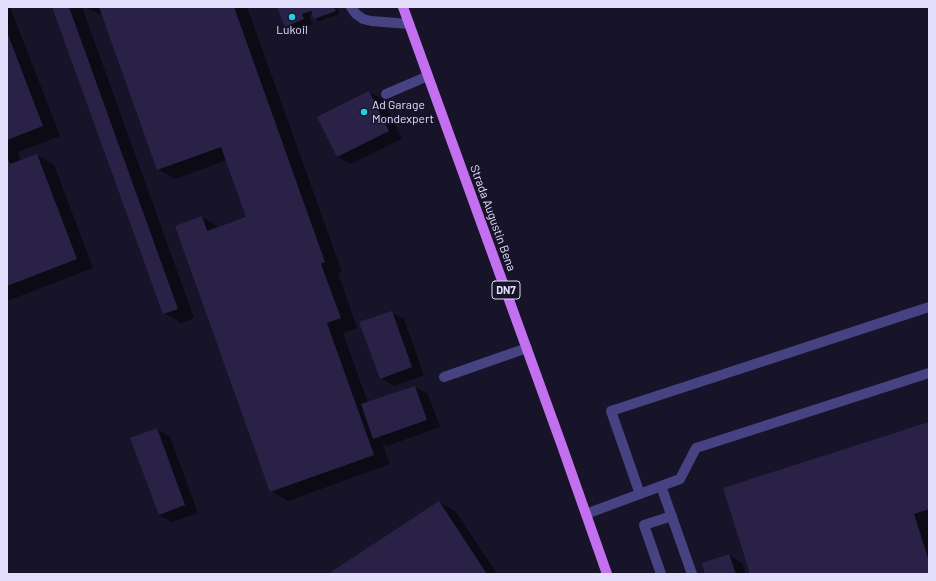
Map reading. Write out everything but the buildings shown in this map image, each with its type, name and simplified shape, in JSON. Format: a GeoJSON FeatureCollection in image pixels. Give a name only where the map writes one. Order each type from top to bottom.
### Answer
{"type":"FeatureCollection","features":[{"type":"Feature","properties":{"kind":"main road","name":"Strada Augustin Bena"},"geometry":{"type":"LineString","coordinates":[[403,7],[527,348],[607,574]]}},
{"type":"Feature","properties":{"kind":"lane"},"geometry":{"type":"LineString","coordinates":[[350,7],[363,20],[371,22],[409,24]]}},
{"type":"Feature","properties":{"kind":"lane"},"geometry":{"type":"LineString","coordinates":[[386,94],[428,76]]}},
{"type":"Feature","properties":{"kind":"lane"},"geometry":{"type":"LineString","coordinates":[[640,494],[611,411],[929,307]]}},
{"type":"Feature","properties":{"kind":"lane"},"geometry":{"type":"LineString","coordinates":[[444,377],[527,348]]}},
{"type":"Feature","properties":{"kind":"lane"},"geometry":{"type":"LineString","coordinates":[[586,514],[680,479],[696,448],[929,373]]}},
{"type":"Feature","properties":{"kind":"lane"},"geometry":{"type":"LineString","coordinates":[[661,486],[692,574]]}},
{"type":"Feature","properties":{"kind":"lane"},"geometry":{"type":"LineString","coordinates":[[662,574],[644,525],[672,516]]}},
{"type":"Feature","properties":{"kind":"place","name":"Lukoil"},"geometry":{"type":"Point","coordinates":[292,17]}},
{"type":"Feature","properties":{"kind":"place","name":"Ad Garage Mondexpert"},"geometry":{"type":"Point","coordinates":[364,112]}}]}
